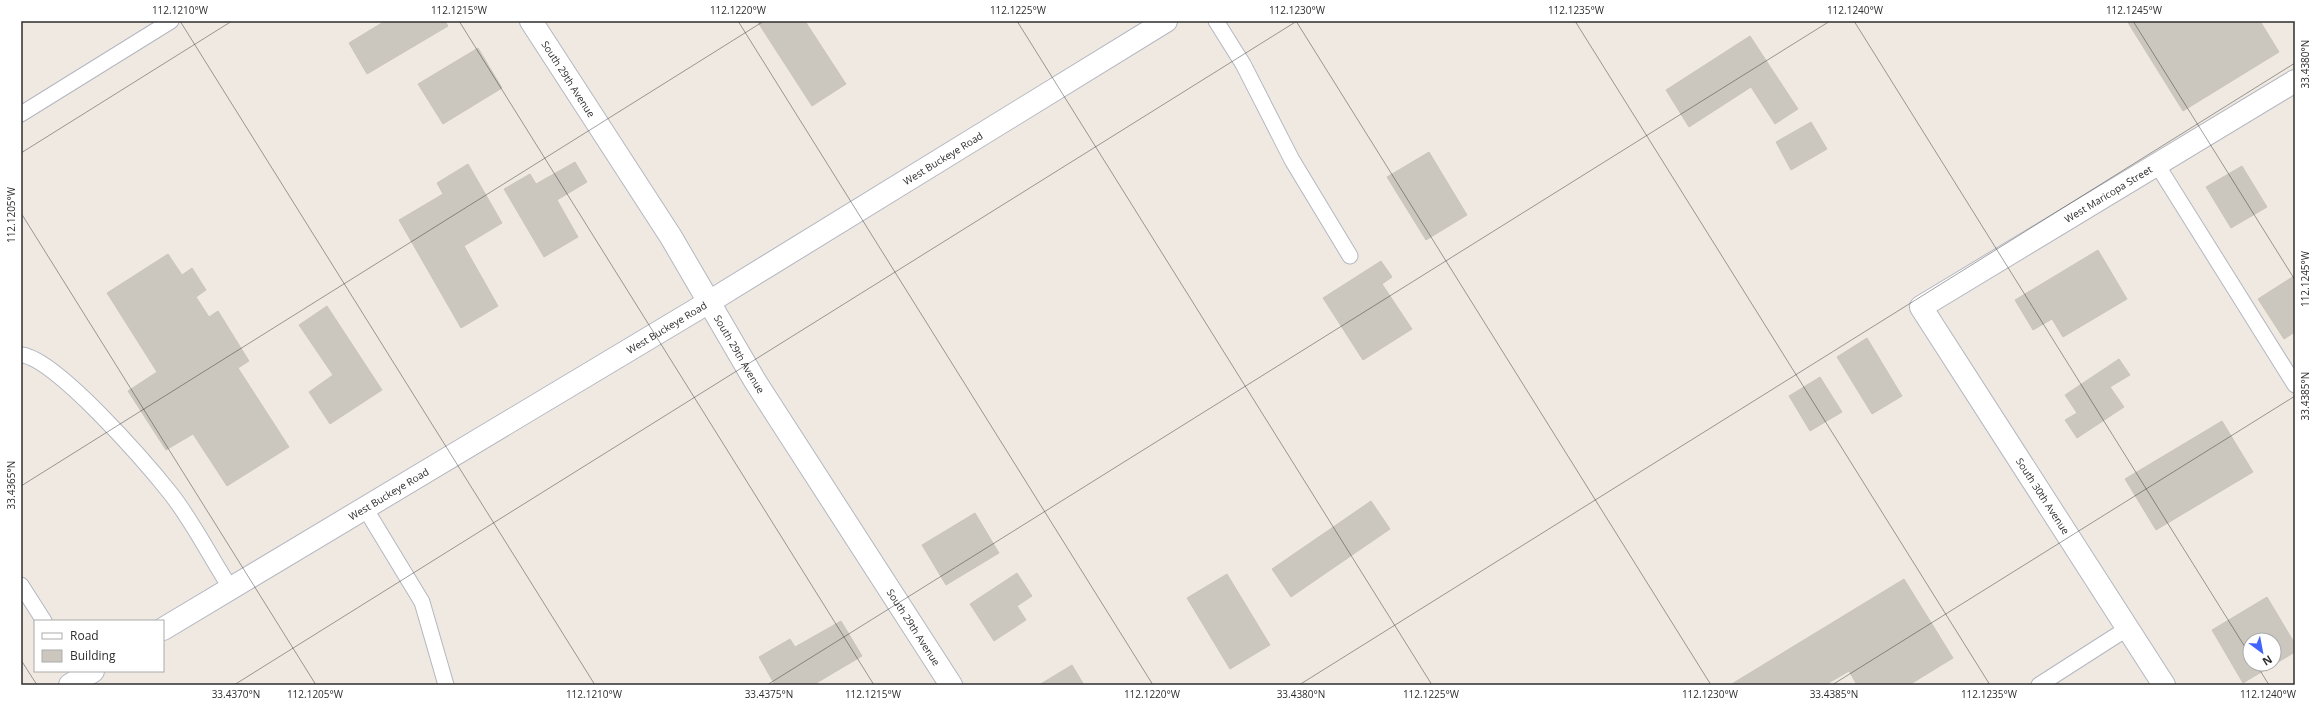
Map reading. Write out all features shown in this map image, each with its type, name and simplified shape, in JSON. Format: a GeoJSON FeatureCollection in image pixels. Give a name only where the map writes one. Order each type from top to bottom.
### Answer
{"type":"FeatureCollection","features":[{"type":"Feature","properties":{"kind":"street","name":"South 29th Avenue"},"geometry":{"type":"LineString","coordinates":[[531,21],[671,237],[755,381],[951,685]]}},
{"type":"Feature","properties":{"kind":"street","name":"West Buckeye Road"},"geometry":{"type":"LineString","coordinates":[[164,628],[709,302],[1166,21]]}},
{"type":"Feature","properties":{"kind":"street","name":"West Maricopa Street"},"geometry":{"type":"LineString","coordinates":[[1921,307],[2295,80]]}},
{"type":"Feature","properties":{"kind":"street","name":"South 30th Avenue"},"geometry":{"type":"LineString","coordinates":[[1921,307],[2164,685]]}},
{"type":"Feature","properties":{"kind":"lane"},"geometry":{"type":"LineString","coordinates":[[21,114],[171,21]]}},
{"type":"Feature","properties":{"kind":"lane"},"geometry":{"type":"LineString","coordinates":[[1216,21],[1243,64],[1292,160],[1350,256]]}},
{"type":"Feature","properties":{"kind":"lane"},"geometry":{"type":"LineString","coordinates":[[2156,163],[2295,385]]}},
{"type":"Feature","properties":{"kind":"lane"},"geometry":{"type":"LineString","coordinates":[[21,355],[29,355],[60,376],[132,449],[172,495],[230,589]]}},
{"type":"Feature","properties":{"kind":"lane"},"geometry":{"type":"LineString","coordinates":[[365,508],[422,602],[446,685]]}},
{"type":"Feature","properties":{"kind":"lane"},"geometry":{"type":"LineString","coordinates":[[21,585],[43,620]]}},
{"type":"Feature","properties":{"kind":"lane"},"geometry":{"type":"LineString","coordinates":[[2040,685],[2128,628]]}},
{"type":"Feature","properties":{"kind":"building"},"geometry":{"type":"Polygon","coordinates":[[[385,21],[445,21],[448,26],[367,74],[349,43],[385,21]]]}},
{"type":"Feature","properties":{"kind":"building"},"geometry":{"type":"Polygon","coordinates":[[[757,21],[805,21],[846,84],[812,106],[757,21]]]}},
{"type":"Feature","properties":{"kind":"building"},"geometry":{"type":"Polygon","coordinates":[[[2127,21],[2260,21],[2279,52],[2183,111],[2127,21]]]}},
{"type":"Feature","properties":{"kind":"building"},"geometry":{"type":"Polygon","coordinates":[[[1750,36],[1798,109],[1775,124],[1751,87],[1689,127],[1666,90],[1750,36]]]}},
{"type":"Feature","properties":{"kind":"building"},"geometry":{"type":"Polygon","coordinates":[[[478,48],[502,88],[443,124],[418,84],[478,48]]]}},
{"type":"Feature","properties":{"kind":"building"},"geometry":{"type":"Polygon","coordinates":[[[1811,122],[1827,149],[1791,170],[1776,142],[1811,122]]]}},
{"type":"Feature","properties":{"kind":"building"},"geometry":{"type":"Polygon","coordinates":[[[1429,152],[1467,215],[1426,240],[1387,177],[1429,152]]]}},
{"type":"Feature","properties":{"kind":"building"},"geometry":{"type":"Polygon","coordinates":[[[575,162],[587,182],[557,200],[578,237],[544,257],[504,189],[530,174],[536,184],[575,162]]]}},
{"type":"Feature","properties":{"kind":"building"},"geometry":{"type":"Polygon","coordinates":[[[468,164],[502,223],[464,246],[498,306],[461,328],[399,220],[443,194],[437,183],[468,164]]]}},
{"type":"Feature","properties":{"kind":"building"},"geometry":{"type":"Polygon","coordinates":[[[2242,166],[2267,207],[2231,228],[2206,187],[2242,166]]]}},
{"type":"Feature","properties":{"kind":"building"},"geometry":{"type":"Polygon","coordinates":[[[2098,250],[2127,299],[2063,337],[2052,319],[2033,330],[2015,300],[2098,250]]]}},
{"type":"Feature","properties":{"kind":"building"},"geometry":{"type":"Polygon","coordinates":[[[168,254],[182,275],[192,268],[206,290],[196,297],[209,317],[218,311],[249,361],[238,368],[289,447],[227,486],[193,434],[166,450],[128,391],[157,372],[107,293],[168,254]]]}},
{"type":"Feature","properties":{"kind":"building"},"geometry":{"type":"Polygon","coordinates":[[[1381,261],[1392,277],[1382,284],[1412,329],[1363,360],[1323,298],[1381,261]]]}},
{"type":"Feature","properties":{"kind":"building"},"geometry":{"type":"Polygon","coordinates":[[[2294,276],[2295,332],[2284,339],[2258,299],[2294,276]]]}},
{"type":"Feature","properties":{"kind":"building"},"geometry":{"type":"Polygon","coordinates":[[[327,306],[382,390],[330,424],[309,392],[333,375],[299,325],[327,306]]]}},
{"type":"Feature","properties":{"kind":"building"},"geometry":{"type":"Polygon","coordinates":[[[1867,338],[1902,396],[1872,414],[1837,357],[1867,338]]]}},
{"type":"Feature","properties":{"kind":"building"},"geometry":{"type":"Polygon","coordinates":[[[2119,359],[2130,375],[2110,387],[2124,407],[2077,438],[2065,420],[2077,413],[2065,395],[2119,359]]]}},
{"type":"Feature","properties":{"kind":"building"},"geometry":{"type":"Polygon","coordinates":[[[1820,377],[1842,412],[1810,431],[1789,396],[1820,377]]]}},
{"type":"Feature","properties":{"kind":"building"},"geometry":{"type":"Polygon","coordinates":[[[2222,421],[2253,472],[2156,530],[2125,479],[2222,421]]]}},
{"type":"Feature","properties":{"kind":"building"},"geometry":{"type":"Polygon","coordinates":[[[1371,501],[1390,529],[1291,597],[1272,569],[1371,501]]]}},
{"type":"Feature","properties":{"kind":"building"},"geometry":{"type":"Polygon","coordinates":[[[975,513],[999,553],[946,585],[922,545],[975,513]]]}},
{"type":"Feature","properties":{"kind":"building"},"geometry":{"type":"Polygon","coordinates":[[[1017,573],[1032,596],[1017,606],[1026,620],[994,641],[970,604],[1017,573]]]}},
{"type":"Feature","properties":{"kind":"building"},"geometry":{"type":"Polygon","coordinates":[[[1227,574],[1270,645],[1230,669],[1187,598],[1227,574]]]}},
{"type":"Feature","properties":{"kind":"building"},"geometry":{"type":"Polygon","coordinates":[[[1904,579],[1953,658],[1909,685],[1857,685],[1849,671],[1825,685],[1730,685],[1904,579]]]}},
{"type":"Feature","properties":{"kind":"building"},"geometry":{"type":"Polygon","coordinates":[[[2267,597],[2295,644],[2295,652],[2282,660],[2282,632],[2242,632],[2242,672],[2261,672],[2243,683],[2212,630],[2267,597]]]}},
{"type":"Feature","properties":{"kind":"building"},"geometry":{"type":"Polygon","coordinates":[[[841,621],[862,656],[813,685],[775,685],[759,657],[790,639],[795,647],[841,621]]]}},
{"type":"Feature","properties":{"kind":"building"},"geometry":{"type":"Polygon","coordinates":[[[1072,665],[1084,685],[1039,685],[1072,665]]]}}]}
